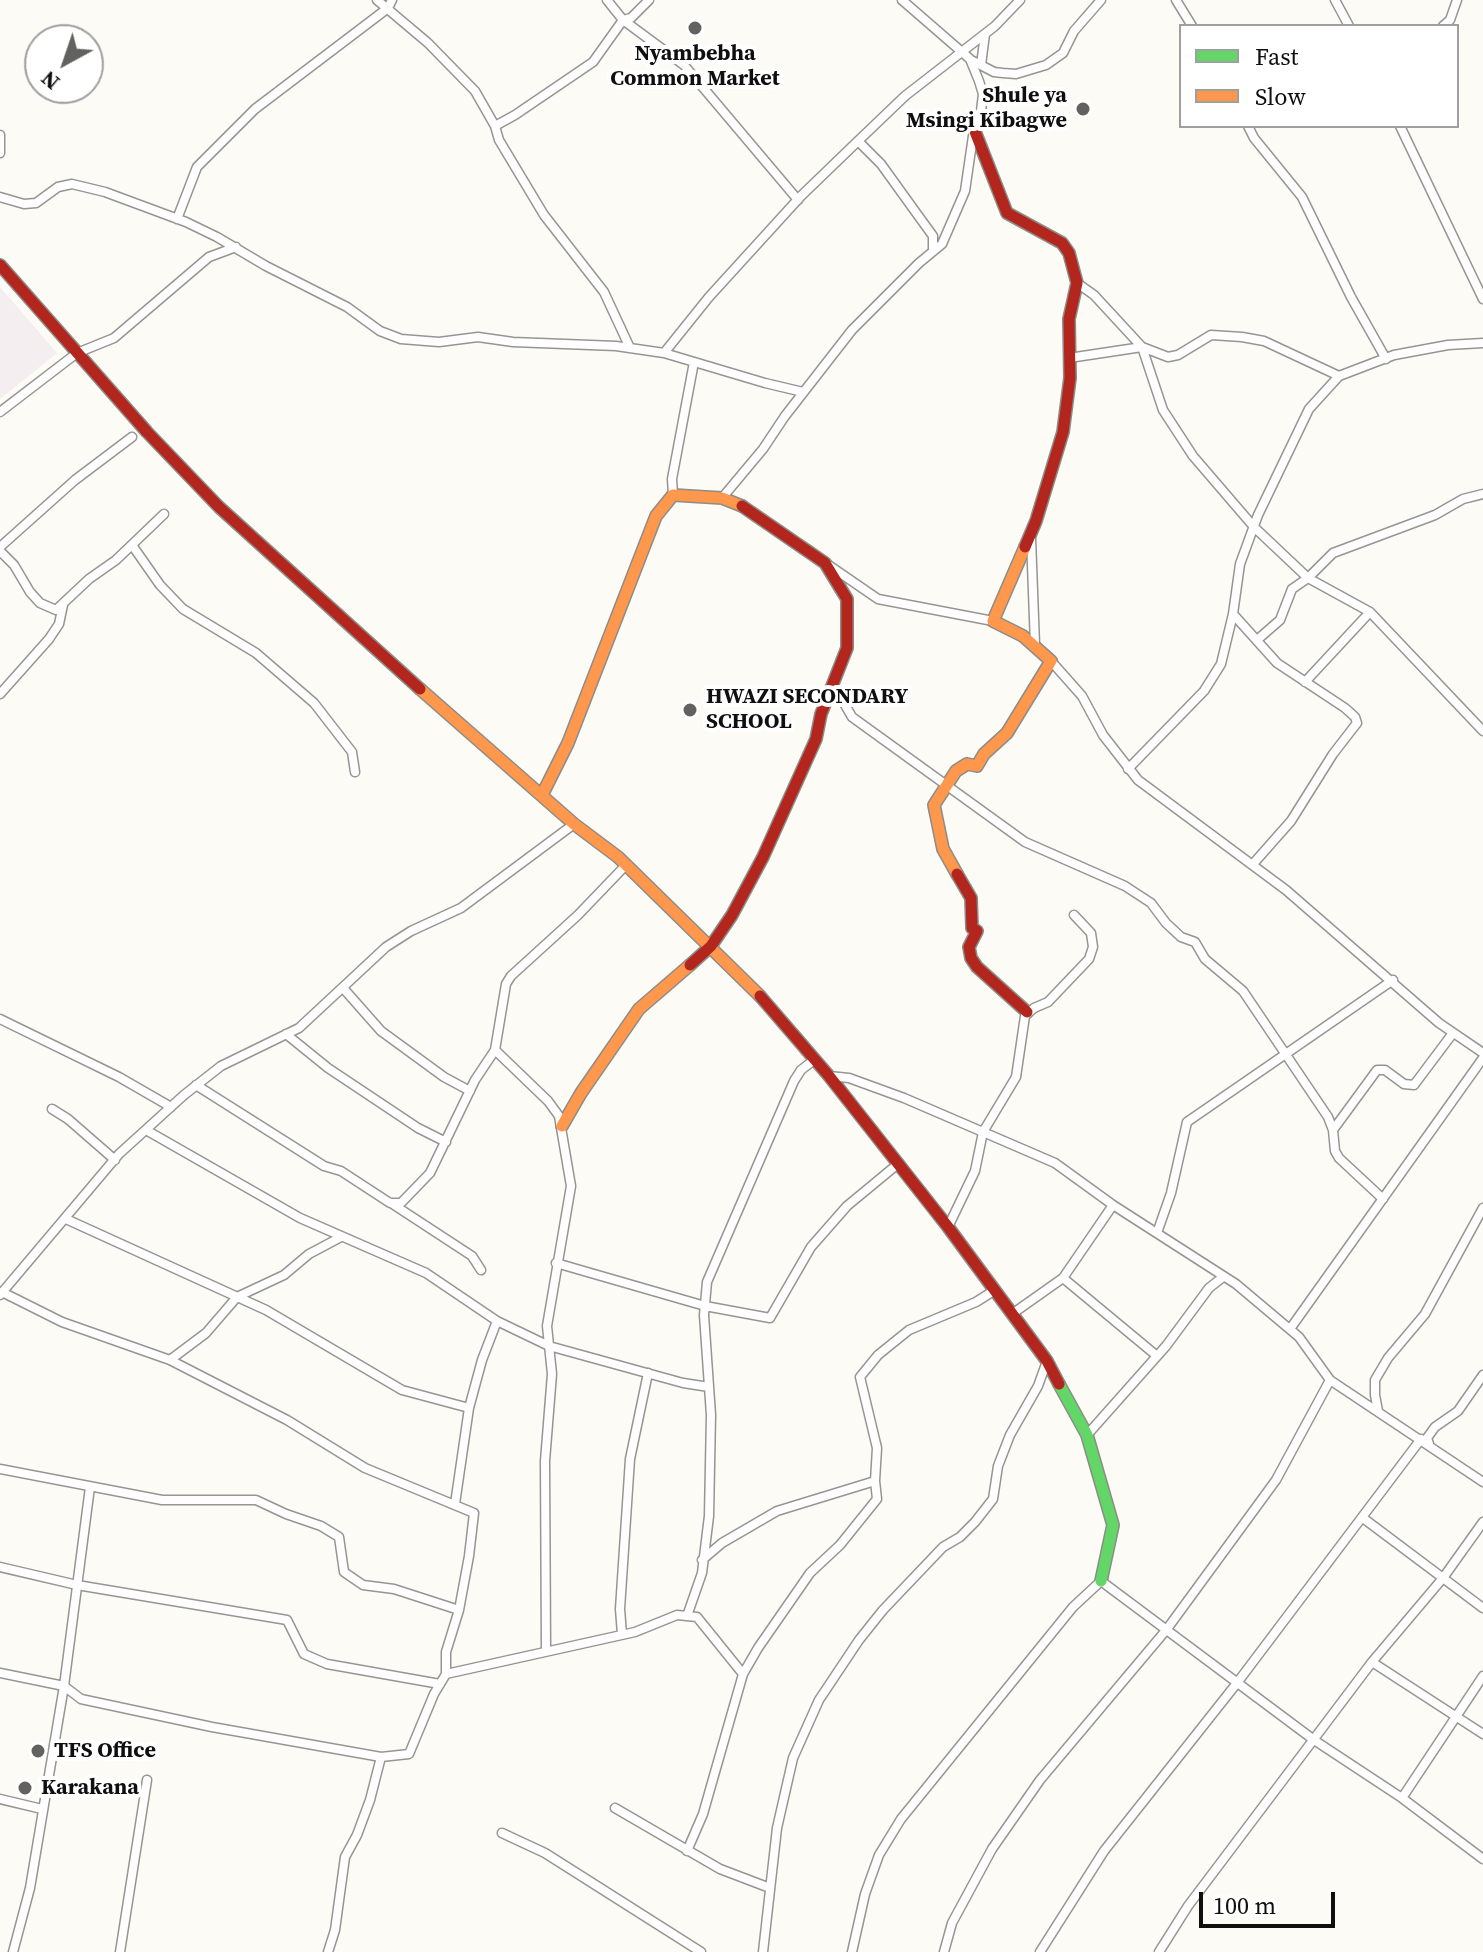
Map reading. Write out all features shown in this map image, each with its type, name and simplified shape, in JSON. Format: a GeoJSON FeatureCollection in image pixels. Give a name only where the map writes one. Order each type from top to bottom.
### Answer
{"type":"FeatureCollection","features":[{"type":"Feature","properties":{"kind":"street"},"geometry":{"type":"LineString","coordinates":[[377,0],[390,4],[475,91],[495,126],[499,140],[544,215],[604,292],[630,348]]}},
{"type":"Feature","properties":{"kind":"street"},"geometry":{"type":"LineString","coordinates":[[607,0],[623,20],[684,65],[798,200]]}},
{"type":"Feature","properties":{"kind":"street"},"geometry":{"type":"LineString","coordinates":[[495,126],[593,62],[623,20],[631,18],[649,0]]}},
{"type":"Feature","properties":{"kind":"street"},"geometry":{"type":"LineString","coordinates":[[902,0],[970,59],[994,72],[1016,74],[1046,65],[1063,53],[1074,31],[1101,0]]}},
{"type":"Feature","properties":{"kind":"street"},"geometry":{"type":"LineString","coordinates":[[664,353],[709,297],[798,200],[905,96],[985,33],[1020,0]]}},
{"type":"Feature","properties":{"kind":"street"},"geometry":{"type":"LineString","coordinates":[[1176,0],[1191,24]]}},
{"type":"Feature","properties":{"kind":"street"},"geometry":{"type":"LineString","coordinates":[[1335,0],[1348,24]]}},
{"type":"Feature","properties":{"kind":"street"},"geometry":{"type":"LineString","coordinates":[[1445,24],[1450,20],[1457,0]]}},
{"type":"Feature","properties":{"kind":"street"},"geometry":{"type":"LineString","coordinates":[[177,219],[197,167],[255,109],[390,4]]}},
{"type":"Feature","properties":{"kind":"street"},"geometry":{"type":"LineString","coordinates":[[981,65],[985,33]]}},
{"type":"Feature","properties":{"kind":"street"},"geometry":{"type":"LineString","coordinates":[[722,498],[763,449],[852,330],[942,244],[965,191],[974,129],[981,111],[983,94],[970,59]]}},
{"type":"Feature","properties":{"kind":"street"},"geometry":{"type":"LineString","coordinates":[[1249,128],[1302,197],[1351,297],[1386,359]]}},
{"type":"Feature","properties":{"kind":"street"},"geometry":{"type":"LineString","coordinates":[[1401,128],[1483,299]]}},
{"type":"Feature","properties":{"kind":"street"},"geometry":{"type":"LineString","coordinates":[[974,129],[1007,213],[1062,243],[1069,253],[1077,283],[1069,319],[1070,378],[1063,432],[1031,533],[993,621]]}},
{"type":"Feature","properties":{"kind":"street"},"geometry":{"type":"LineString","coordinates":[[0,135],[0,153]]}},
{"type":"Feature","properties":{"kind":"street"},"geometry":{"type":"LineString","coordinates":[[858,141],[881,164],[933,236],[933,251]]}},
{"type":"Feature","properties":{"kind":"street"},"geometry":{"type":"LineString","coordinates":[[0,197],[24,204],[36,203],[58,187],[72,184],[105,192],[177,219],[236,247],[266,266],[347,307],[380,331],[401,339],[439,342],[478,337],[630,348],[664,353],[803,392]]}},
{"type":"Feature","properties":{"kind":"street"},"geometry":{"type":"LineString","coordinates":[[0,412],[77,353],[114,338],[209,257],[236,247]]}},
{"type":"Feature","properties":{"kind":"street"},"geometry":{"type":"LineString","coordinates":[[0,265],[147,432],[219,507],[574,824],[626,865],[770,1005],[899,1163],[995,1290],[1047,1361],[1087,1435],[1113,1525],[1101,1581],[1073,1607],[901,1819],[879,1855],[865,1894],[852,1952]]}},
{"type":"Feature","properties":{"kind":"street"},"geometry":{"type":"LineString","coordinates":[[1077,283],[1094,295],[1142,347],[1163,410],[1193,456],[1254,527],[1308,578],[1370,612],[1483,731]]}},
{"type":"Feature","properties":{"kind":"street"},"geometry":{"type":"LineString","coordinates":[[1069,358],[1142,347],[1168,357],[1178,355],[1211,335],[1242,337],[1264,341],[1339,376]]}},
{"type":"Feature","properties":{"kind":"street"},"geometry":{"type":"LineString","coordinates":[[1128,769],[1204,691],[1221,664],[1233,614],[1240,564],[1309,409],[1339,376],[1386,359],[1448,345],[1483,343]]}},
{"type":"Feature","properties":{"kind":"street"},"geometry":{"type":"LineString","coordinates":[[542,795],[568,743],[656,516],[673,495],[672,479],[694,362]]}},
{"type":"Feature","properties":{"kind":"street"},"geometry":{"type":"LineString","coordinates":[[132,437],[75,480],[0,549],[40,603],[56,610],[89,579],[116,560],[164,514]]}},
{"type":"Feature","properties":{"kind":"street"},"geometry":{"type":"LineString","coordinates":[[1257,640],[1280,620],[1292,589],[1333,553],[1435,515],[1463,499],[1483,494]]}},
{"type":"Feature","properties":{"kind":"street"},"geometry":{"type":"LineString","coordinates":[[673,495],[722,498],[749,509],[878,599],[993,621],[1035,645],[1082,696],[1103,735],[1128,769],[1152,792],[1253,864],[1483,1056],[1290,1329]]}},
{"type":"Feature","properties":{"kind":"street"},"geometry":{"type":"LineString","coordinates":[[1031,533],[1035,645]]}},
{"type":"Feature","properties":{"kind":"street"},"geometry":{"type":"LineString","coordinates":[[132,545],[160,585],[183,609],[256,653],[314,703],[352,752],[355,772]]}},
{"type":"Feature","properties":{"kind":"street"},"geometry":{"type":"LineString","coordinates":[[562,1126],[639,1009],[711,946],[763,857],[816,739],[821,714],[847,648],[847,599],[825,563]]}},
{"type":"Feature","properties":{"kind":"street"},"geometry":{"type":"LineString","coordinates":[[0,694],[49,639],[59,624],[64,604]]}},
{"type":"Feature","properties":{"kind":"street"},"geometry":{"type":"LineString","coordinates":[[1305,682],[1370,612]]}},
{"type":"Feature","properties":{"kind":"street"},"geometry":{"type":"LineString","coordinates":[[1233,614],[1277,663],[1345,708],[1357,723],[1333,754],[1291,821],[1253,864]]}},
{"type":"Feature","properties":{"kind":"street"},"geometry":{"type":"LineString","coordinates":[[1027,1012],[971,958],[969,947],[977,931],[972,928],[971,898],[943,849],[934,805],[956,771],[967,764],[977,766],[984,754],[1007,733],[1051,661]]}},
{"type":"Feature","properties":{"kind":"street"},"geometry":{"type":"LineString","coordinates":[[833,684],[852,717],[1025,842],[1100,873],[1151,903],[1181,937],[1195,942],[1205,959],[1236,982],[1328,1117],[1339,1158],[1383,1199]]}},
{"type":"Feature","properties":{"kind":"street"},"geometry":{"type":"LineString","coordinates":[[0,1673],[64,1686],[81,1699],[212,1727],[381,1757],[409,1754],[446,1674],[446,1652],[459,1610],[474,1513],[365,1468],[287,1420],[170,1360],[62,1322],[1,1294],[115,1160],[196,1085],[221,1066],[299,1028],[386,947],[411,931],[461,908],[574,824]]}},
{"type":"Feature","properties":{"kind":"street"},"geometry":{"type":"LineString","coordinates":[[390,1203],[401,1203],[430,1173],[484,1064],[495,1050],[506,984],[511,976],[578,915],[626,865]]}},
{"type":"Feature","properties":{"kind":"street"},"geometry":{"type":"LineString","coordinates":[[1027,1012],[1048,1002],[1089,959],[1093,947],[1091,933],[1074,915]]}},
{"type":"Feature","properties":{"kind":"street"},"geometry":{"type":"LineString","coordinates":[[1157,1233],[1171,1193],[1187,1122],[1393,980]]}},
{"type":"Feature","properties":{"kind":"street"},"geometry":{"type":"LineString","coordinates":[[343,988],[381,1031],[444,1077],[470,1091]]}},
{"type":"Feature","properties":{"kind":"street"},"geometry":{"type":"LineString","coordinates":[[948,1227],[975,1171],[983,1132],[1016,1077],[1027,1012]]}},
{"type":"Feature","properties":{"kind":"street"},"geometry":{"type":"LineString","coordinates":[[0,1019],[119,1077],[171,1107]]}},
{"type":"Feature","properties":{"kind":"street"},"geometry":{"type":"LineString","coordinates":[[1333,1130],[1377,1070],[1385,1070],[1404,1084],[1414,1085],[1453,1033]]}},
{"type":"Feature","properties":{"kind":"street"},"geometry":{"type":"LineString","coordinates":[[286,1034],[328,1068],[418,1128],[446,1142]]}},
{"type":"Feature","properties":{"kind":"street"},"geometry":{"type":"LineString","coordinates":[[495,1050],[548,1101],[559,1116],[571,1186],[547,1326],[552,1374],[545,1461],[546,1651]]}},
{"type":"Feature","properties":{"kind":"street"},"geometry":{"type":"LineString","coordinates":[[687,1616],[702,1573],[712,1466],[705,1306],[707,1282],[794,1081],[801,1070],[814,1060]]}},
{"type":"Feature","properties":{"kind":"street"},"geometry":{"type":"LineString","coordinates":[[829,1076],[849,1078],[904,1098],[1055,1163],[1223,1277],[1290,1329],[1307,1346],[1330,1380],[1483,1482]]}},
{"type":"Feature","properties":{"kind":"street"},"geometry":{"type":"LineString","coordinates":[[196,1085],[324,1166],[341,1171],[472,1256],[481,1270]]}},
{"type":"Feature","properties":{"kind":"street"},"geometry":{"type":"LineString","coordinates":[[52,1109],[115,1160]]}},
{"type":"Feature","properties":{"kind":"street"},"geometry":{"type":"LineString","coordinates":[[146,1130],[300,1218],[426,1273],[497,1321],[549,1346],[683,1383],[709,1387]]}},
{"type":"Feature","properties":{"kind":"street"},"geometry":{"type":"LineString","coordinates":[[556,1263],[705,1306],[770,1318],[811,1247],[847,1206],[899,1163]]}},
{"type":"Feature","properties":{"kind":"street"},"geometry":{"type":"LineString","coordinates":[[1012,1314],[1063,1278],[1113,1205]]}},
{"type":"Feature","properties":{"kind":"street"},"geometry":{"type":"LineString","coordinates":[[1378,1411],[1375,1380],[1388,1358],[1425,1314],[1483,1208]]}},
{"type":"Feature","properties":{"kind":"street"},"geometry":{"type":"LineString","coordinates":[[66,1219],[292,1324],[402,1390],[469,1408]]}},
{"type":"Feature","properties":{"kind":"street"},"geometry":{"type":"LineString","coordinates":[[170,1360],[206,1333],[237,1297],[284,1275],[309,1254],[341,1237]]}},
{"type":"Feature","properties":{"kind":"street"},"geometry":{"type":"LineString","coordinates":[[1087,1435],[1157,1356],[1209,1288],[1223,1277]]}},
{"type":"Feature","properties":{"kind":"street"},"geometry":{"type":"LineString","coordinates":[[1063,1278],[1157,1356]]}},
{"type":"Feature","properties":{"kind":"street"},"geometry":{"type":"LineString","coordinates":[[687,1851],[703,1814],[743,1674],[810,1573],[840,1545],[877,1499],[877,1448],[860,1377],[878,1355],[909,1330],[976,1302],[995,1290]]}},
{"type":"Feature","properties":{"kind":"street"},"geometry":{"type":"LineString","coordinates":[[455,1504],[469,1408],[497,1321]]}},
{"type":"Feature","properties":{"kind":"street"},"geometry":{"type":"LineString","coordinates":[[763,1952],[777,1828],[793,1758],[819,1700],[878,1616],[943,1547],[960,1537],[975,1522],[993,1499],[998,1466],[1010,1435],[1038,1386],[1047,1361]]}},
{"type":"Feature","properties":{"kind":"street"},"geometry":{"type":"LineString","coordinates":[[622,1634],[620,1609],[630,1459],[648,1373]]}},
{"type":"Feature","properties":{"kind":"street"},"geometry":{"type":"LineString","coordinates":[[1040,1952],[1104,1851],[1435,1427],[1458,1411],[1483,1375]]}},
{"type":"Feature","properties":{"kind":"street"},"geometry":{"type":"LineString","coordinates":[[944,1952],[952,1923],[1000,1838],[1040,1780],[1167,1629],[1283,1470],[1330,1380]]}},
{"type":"Feature","properties":{"kind":"street"},"geometry":{"type":"LineString","coordinates":[[0,1469],[162,1500],[256,1500],[321,1526],[339,1537],[344,1572],[363,1585],[394,1589],[459,1610]]}},
{"type":"Feature","properties":{"kind":"street"},"geometry":{"type":"LineString","coordinates":[[702,1560],[722,1543],[777,1511],[875,1481]]}},
{"type":"Feature","properties":{"kind":"street"},"geometry":{"type":"LineString","coordinates":[[13,1952],[30,1888],[64,1686],[90,1487]]}},
{"type":"Feature","properties":{"kind":"street"},"geometry":{"type":"LineString","coordinates":[[1363,1518],[1483,1608]]}},
{"type":"Feature","properties":{"kind":"street"},"geometry":{"type":"LineString","coordinates":[[1159,1952],[1188,1906],[1372,1662],[1443,1578],[1483,1522]]}},
{"type":"Feature","properties":{"kind":"street"},"geometry":{"type":"LineString","coordinates":[[0,1567],[77,1585],[287,1620],[304,1654],[327,1664],[440,1684]]}},
{"type":"Feature","properties":{"kind":"street"},"geometry":{"type":"LineString","coordinates":[[1101,1581],[1314,1740],[1402,1798],[1483,1859]]}},
{"type":"Feature","properties":{"kind":"street"},"geometry":{"type":"LineString","coordinates":[[446,1674],[622,1634],[677,1615],[697,1617],[743,1674]]}},
{"type":"Feature","properties":{"kind":"street"},"geometry":{"type":"LineString","coordinates":[[1372,1662],[1483,1734]]}},
{"type":"Feature","properties":{"kind":"street"},"geometry":{"type":"LineString","coordinates":[[1402,1798],[1483,1676]]}},
{"type":"Feature","properties":{"kind":"street"},"geometry":{"type":"LineString","coordinates":[[328,1952],[335,1930],[345,1857],[357,1835],[381,1757]]}},
{"type":"Feature","properties":{"kind":"street"},"geometry":{"type":"LineString","coordinates":[[120,1952],[147,1780]]}},
{"type":"Feature","properties":{"kind":"street"},"geometry":{"type":"LineString","coordinates":[[0,1799],[42,1809]]}},
{"type":"Feature","properties":{"kind":"street"},"geometry":{"type":"LineString","coordinates":[[615,1808],[720,1869],[770,1888]]}},
{"type":"Feature","properties":{"kind":"street"},"geometry":{"type":"LineString","coordinates":[[502,1833],[545,1853],[701,1952]]}},
{"type":"Feature","properties":{"kind":"shaded area"},"geometry":{"type":"Polygon","coordinates":[[[0,287],[57,353],[0,399],[0,287]]]}},
{"type":"Feature","properties":{"kind":"traffic: fast"},"geometry":{"type":"LineString","coordinates":[[1059,1384],[1087,1435],[1113,1525],[1101,1581]]}},
{"type":"Feature","properties":{"kind":"traffic: slow"},"geometry":{"type":"LineString","coordinates":[[542,795],[568,743],[656,516],[673,495],[722,498],[742,506]]}},
{"type":"Feature","properties":{"kind":"traffic: slow"},"geometry":{"type":"LineString","coordinates":[[957,874],[943,849],[934,805],[956,771],[967,764],[977,766],[984,754],[1007,733],[1051,661],[1023,636],[993,621],[1025,547]]}},
{"type":"Feature","properties":{"kind":"traffic: slow"},"geometry":{"type":"LineString","coordinates":[[420,689],[574,824],[618,857],[760,996]]}},
{"type":"Feature","properties":{"kind":"traffic: slow"},"geometry":{"type":"LineString","coordinates":[[562,1126],[639,1009],[690,965]]}},
{"type":"Feature","properties":{"kind":"traffic: jam"},"geometry":{"type":"LineString","coordinates":[[974,129],[1007,213],[1062,243],[1069,253],[1077,283],[1069,319],[1070,378],[1063,432],[1025,547]]}},
{"type":"Feature","properties":{"kind":"traffic: jam"},"geometry":{"type":"LineString","coordinates":[[0,265],[147,432],[219,507],[420,689]]}},
{"type":"Feature","properties":{"kind":"traffic: jam"},"geometry":{"type":"LineString","coordinates":[[690,965],[711,946],[732,915],[763,857],[816,739],[821,714],[847,648],[847,599],[825,563],[742,506]]}},
{"type":"Feature","properties":{"kind":"traffic: jam"},"geometry":{"type":"LineString","coordinates":[[957,874],[971,898],[972,928],[977,931],[969,947],[971,958],[1027,1012]]}},
{"type":"Feature","properties":{"kind":"traffic: jam"},"geometry":{"type":"LineString","coordinates":[[760,996],[829,1076],[948,1227],[1047,1361],[1059,1384]]}},
{"type":"Feature","properties":{"kind":"place","name":"Nyambebha Common Market"},"geometry":{"type":"Point","coordinates":[695,28]}},
{"type":"Feature","properties":{"kind":"place","name":"Shule ya Msingi Kibagwe"},"geometry":{"type":"Point","coordinates":[1083,109]}},
{"type":"Feature","properties":{"kind":"place","name":"HWAZI SECONDARY SCHOOL"},"geometry":{"type":"Point","coordinates":[690,710]}},
{"type":"Feature","properties":{"kind":"place","name":"TFS Office"},"geometry":{"type":"Point","coordinates":[38,1751]}},
{"type":"Feature","properties":{"kind":"place","name":"Karakana"},"geometry":{"type":"Point","coordinates":[25,1788]}}]}
